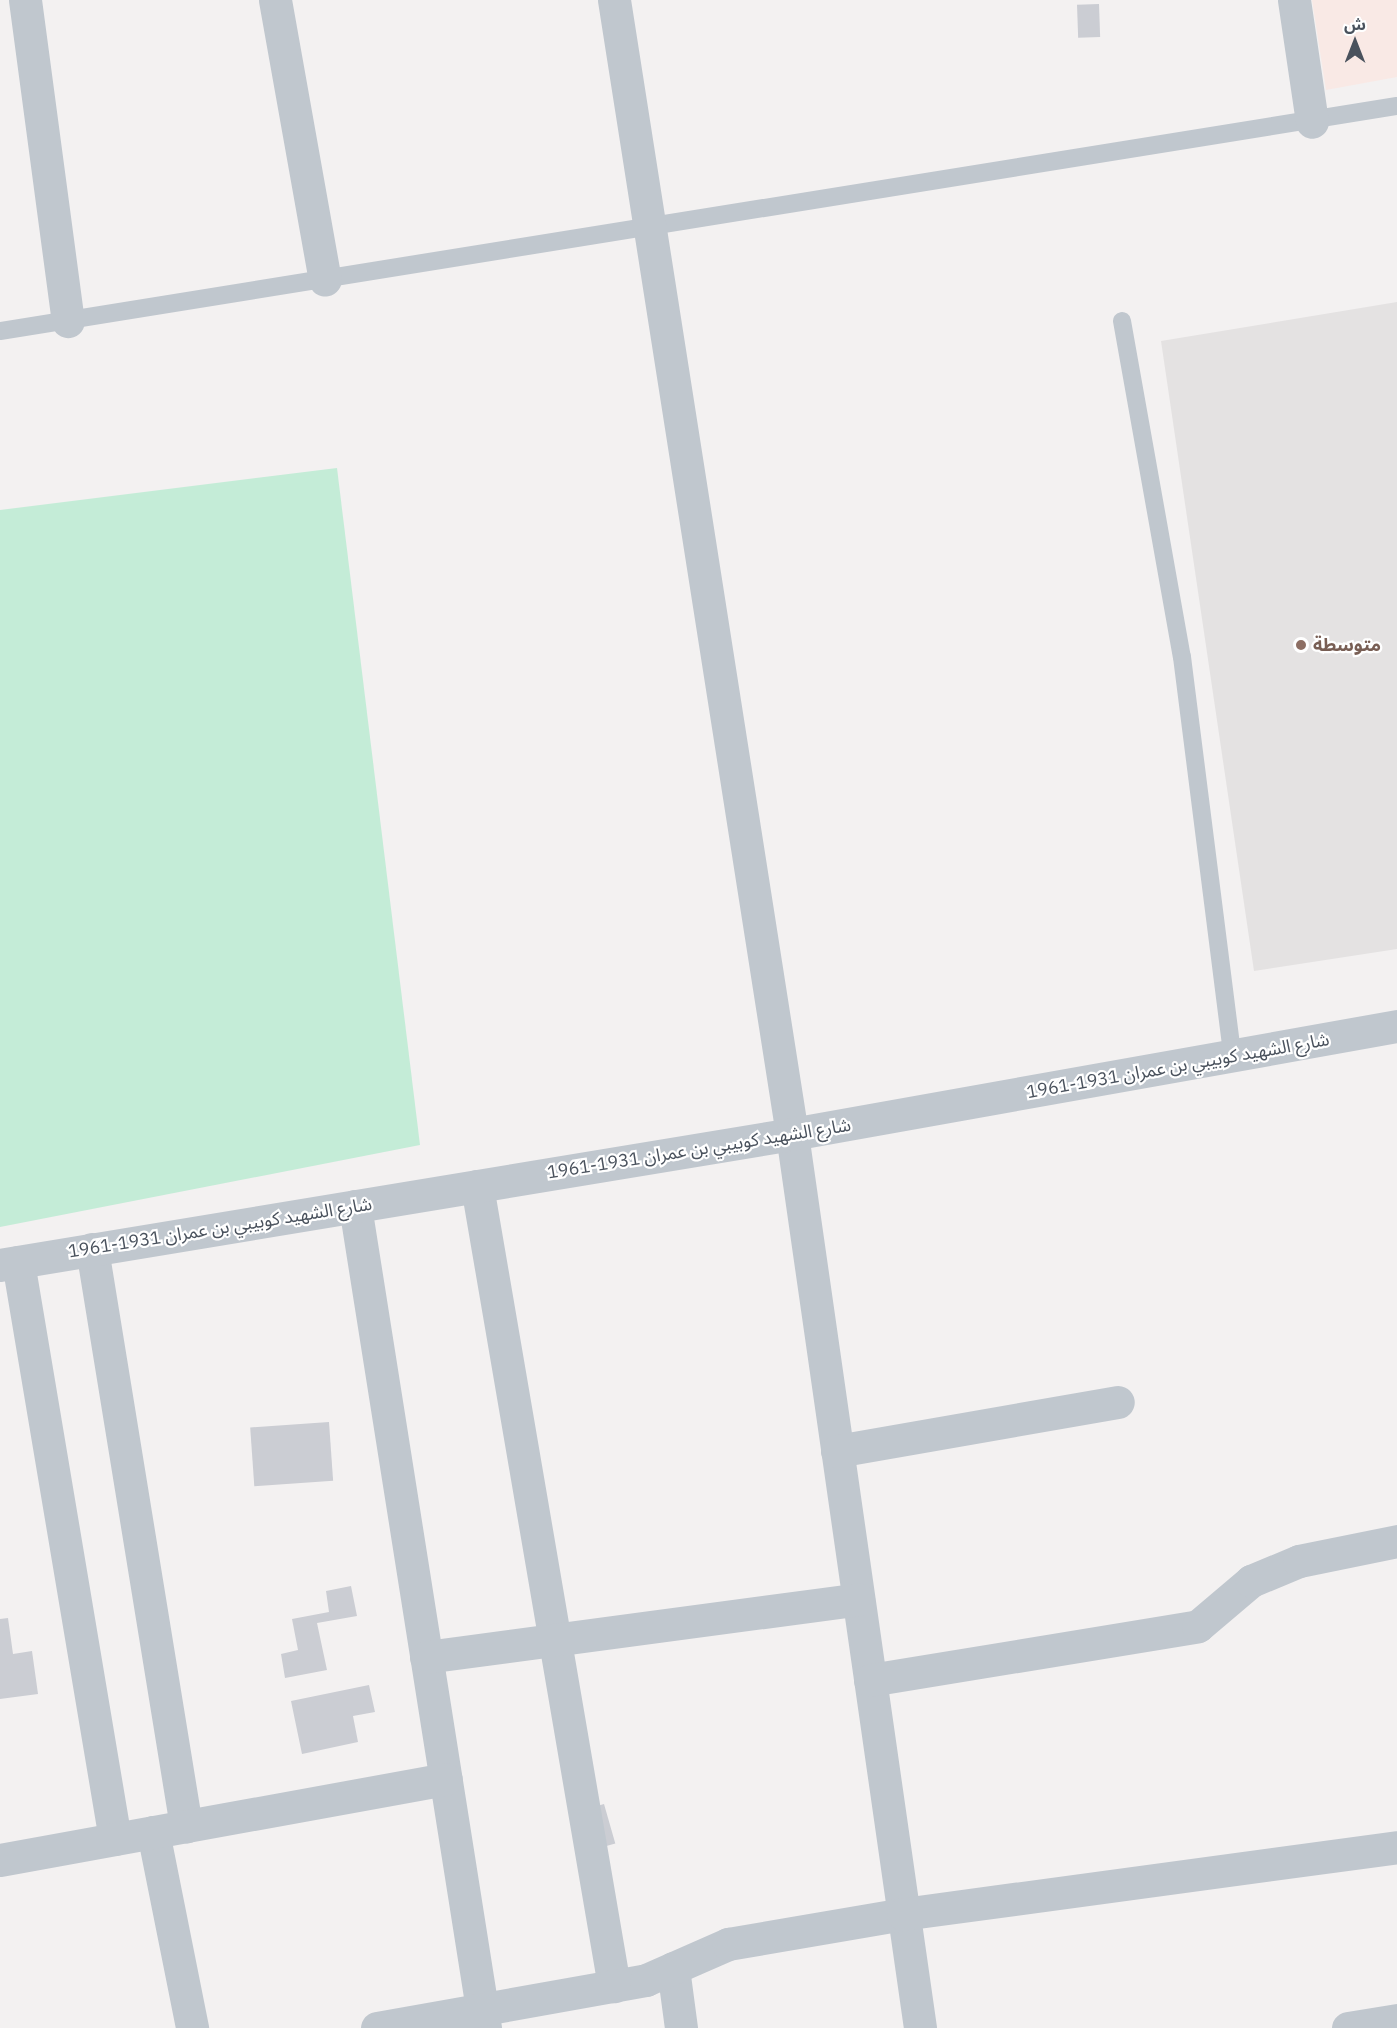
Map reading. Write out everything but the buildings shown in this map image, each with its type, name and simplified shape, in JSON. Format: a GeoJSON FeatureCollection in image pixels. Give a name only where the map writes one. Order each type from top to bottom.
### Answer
{"type":"FeatureCollection","features":[{"type":"Feature","properties":{"kind":"street"},"geometry":{"type":"LineString","coordinates":[[25,0],[68,321]]}},
{"type":"Feature","properties":{"kind":"street"},"geometry":{"type":"LineString","coordinates":[[275,0],[325,280]]}},
{"type":"Feature","properties":{"kind":"street"},"geometry":{"type":"LineString","coordinates":[[614,0],[792,1134],[920,2028]]}},
{"type":"Feature","properties":{"kind":"street"},"geometry":{"type":"LineString","coordinates":[[1294,0],[1312,122]]}},
{"type":"Feature","properties":{"kind":"street","name":"شارع الشهيد كوبيبي بن عمران 1931-1961"},"geometry":{"type":"LineString","coordinates":[[9,1263],[792,1134],[1233,1058],[1397,1026]]}},
{"type":"Feature","properties":{"kind":"street"},"geometry":{"type":"LineString","coordinates":[[477,1186],[614,1986]]}},
{"type":"Feature","properties":{"kind":"street"},"geometry":{"type":"LineString","coordinates":[[355,1206],[483,2019]]}},
{"type":"Feature","properties":{"kind":"street"},"geometry":{"type":"LineString","coordinates":[[92,1250],[186,1826]]}},
{"type":"Feature","properties":{"kind":"street"},"geometry":{"type":"LineString","coordinates":[[9,1263],[115,1839]]}},
{"type":"Feature","properties":{"kind":"street"},"geometry":{"type":"LineString","coordinates":[[837,1451],[1118,1402]]}},
{"type":"Feature","properties":{"kind":"street"},"geometry":{"type":"LineString","coordinates":[[870,1680],[1198,1626],[1261,1577],[1299,1561],[1397,1541]]}},
{"type":"Feature","properties":{"kind":"street"},"geometry":{"type":"LineString","coordinates":[[426,1657],[555,1643],[858,1599]]}},
{"type":"Feature","properties":{"kind":"street"},"geometry":{"type":"LineString","coordinates":[[0,1860],[446,1779]]}},
{"type":"Feature","properties":{"kind":"street"},"geometry":{"type":"LineString","coordinates":[[153,1832],[192,2028]]}},
{"type":"Feature","properties":{"kind":"street"},"geometry":{"type":"LineString","coordinates":[[377,2028],[483,2019],[614,1986],[673,1968],[728,1944],[903,1914],[1397,1847]]}},
{"type":"Feature","properties":{"kind":"street"},"geometry":{"type":"LineString","coordinates":[[673,1968],[681,2028]]}},
{"type":"Feature","properties":{"kind":"street"},"geometry":{"type":"LineString","coordinates":[[1348,2028],[1397,2020]]}},
{"type":"Feature","properties":{"kind":"lane"},"geometry":{"type":"LineString","coordinates":[[0,331],[1312,122],[1397,106]]}},
{"type":"Feature","properties":{"kind":"lane"},"geometry":{"type":"LineString","coordinates":[[1122,321],[1182,657],[1233,1058]]}},
{"type":"Feature","properties":{"kind":"shaded area"},"geometry":{"type":"Polygon","coordinates":[[[1312,0],[1397,0],[1397,77],[1326,90],[1312,0]]]}},
{"type":"Feature","properties":{"kind":"shaded area","name":"متوسطة"},"geometry":{"type":"Polygon","coordinates":[[[1397,302],[1397,949],[1254,971],[1161,341],[1397,302]]]}},
{"type":"Feature","properties":{"kind":"green space"},"geometry":{"type":"Polygon","coordinates":[[[337,468],[420,1145],[0,1227],[0,510],[337,468]]]}},
{"type":"Feature","properties":{"kind":"place","name":"متوسطة"},"geometry":{"type":"Point","coordinates":[1301,645]}}]}
